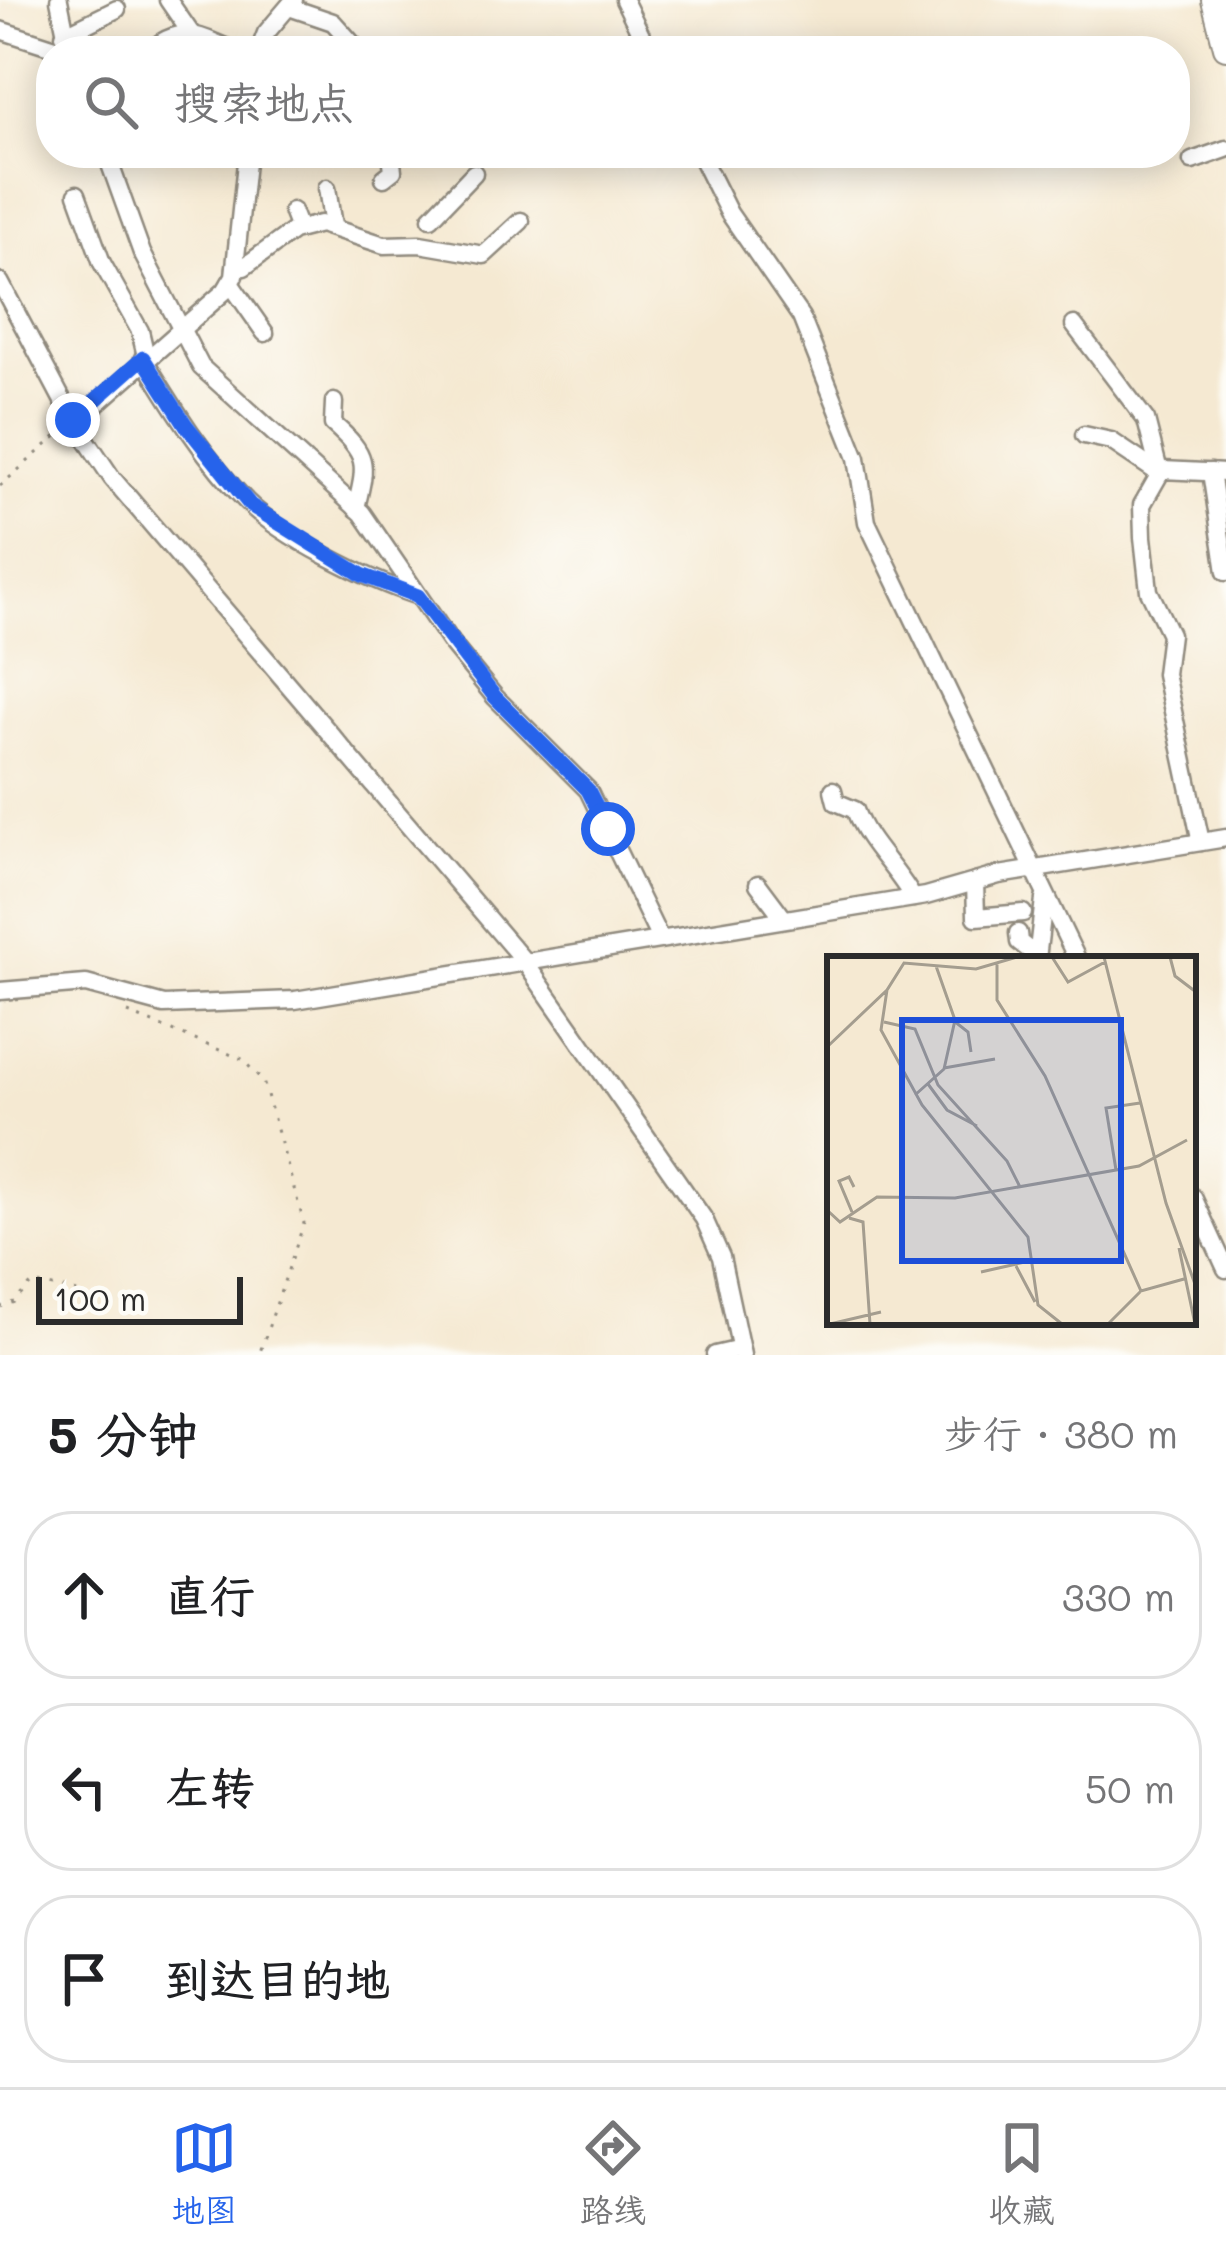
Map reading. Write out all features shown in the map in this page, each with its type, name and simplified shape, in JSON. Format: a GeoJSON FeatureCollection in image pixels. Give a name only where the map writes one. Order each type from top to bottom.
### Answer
{"type":"FeatureCollection","features":[{"type":"Feature","properties":{"kind":"main road"},"geometry":{"type":"LineString","coordinates":[[1214,0],[1226,47]]}},
{"type":"Feature","properties":{"kind":"street"},"geometry":{"type":"LineString","coordinates":[[59,0],[64,36]]}},
{"type":"Feature","properties":{"kind":"street"},"geometry":{"type":"LineString","coordinates":[[168,0],[190,32]]}},
{"type":"Feature","properties":{"kind":"street"},"geometry":{"type":"LineString","coordinates":[[624,0],[642,36]]}},
{"type":"Feature","properties":{"kind":"street"},"geometry":{"type":"LineString","coordinates":[[265,36],[292,4],[333,22],[345,36]]}},
{"type":"Feature","properties":{"kind":"street"},"geometry":{"type":"LineString","coordinates":[[80,36],[117,9]]}},
{"type":"Feature","properties":{"kind":"street"},"geometry":{"type":"LineString","coordinates":[[0,30],[36,39]]}},
{"type":"Feature","properties":{"kind":"street"},"geometry":{"type":"LineString","coordinates":[[171,36],[190,32],[200,36]]}},
{"type":"Feature","properties":{"kind":"street"},"geometry":{"type":"LineString","coordinates":[[1192,161],[1226,149]]}},
{"type":"Feature","properties":{"kind":"street"},"geometry":{"type":"LineString","coordinates":[[111,168],[142,254],[201,367],[356,508],[495,697],[588,790],[659,938]]}},
{"type":"Feature","properties":{"kind":"street"},"geometry":{"type":"LineString","coordinates":[[246,168],[232,275],[265,333]]}},
{"type":"Feature","properties":{"kind":"street"},"geometry":{"type":"LineString","coordinates":[[384,178],[393,168]]}},
{"type":"Feature","properties":{"kind":"street"},"geometry":{"type":"LineString","coordinates":[[706,168],[729,213],[802,317],[857,458],[867,522],[1075,956]]}},
{"type":"Feature","properties":{"kind":"street"},"geometry":{"type":"LineString","coordinates":[[418,244],[428,211],[474,173]]}},
{"type":"Feature","properties":{"kind":"street"},"geometry":{"type":"LineString","coordinates":[[327,188],[333,226]]}},
{"type":"Feature","properties":{"kind":"street"},"geometry":{"type":"LineString","coordinates":[[77,194],[102,263],[140,332],[144,357],[186,425],[250,505],[362,575],[418,596]]}},
{"type":"Feature","properties":{"kind":"street"},"geometry":{"type":"LineString","coordinates":[[75,423],[295,220],[333,226],[376,243],[418,244],[484,255],[521,221]]}},
{"type":"Feature","properties":{"kind":"street"},"geometry":{"type":"LineString","coordinates":[[0,282],[75,423],[158,535],[524,961],[704,1219],[721,1257],[741,1352],[715,1355]]}},
{"type":"Feature","properties":{"kind":"street"},"geometry":{"type":"LineString","coordinates":[[1074,326],[1146,420],[1158,472],[1142,505],[1149,591],[1170,634],[1165,674],[1201,842]]}},
{"type":"Feature","properties":{"kind":"street"},"geometry":{"type":"LineString","coordinates":[[334,402],[333,424],[352,441],[365,470],[356,508]]}},
{"type":"Feature","properties":{"kind":"street"},"geometry":{"type":"LineString","coordinates":[[1084,434],[1111,441],[1158,472],[1218,473],[1226,572]]}},
{"type":"Feature","properties":{"kind":"street"},"geometry":{"type":"LineString","coordinates":[[833,790],[836,802],[855,810],[862,830],[882,848],[913,898]]}},
{"type":"Feature","properties":{"kind":"street"},"geometry":{"type":"LineString","coordinates":[[0,991],[86,984],[164,1005],[256,1003],[913,898],[1033,870],[1226,838]]}},
{"type":"Feature","properties":{"kind":"street"},"geometry":{"type":"LineString","coordinates":[[974,882],[976,917],[1023,913]]}},
{"type":"Feature","properties":{"kind":"street"},"geometry":{"type":"LineString","coordinates":[[758,884],[782,916]]}},
{"type":"Feature","properties":{"kind":"street"},"geometry":{"type":"LineString","coordinates":[[1037,956],[1044,898]]}},
{"type":"Feature","properties":{"kind":"street"},"geometry":{"type":"LineString","coordinates":[[1018,932],[1019,942],[1036,956]]}},
{"type":"Feature","properties":{"kind":"street"},"geometry":{"type":"LineString","coordinates":[[1196,1204],[1226,1269]]}},
{"type":"Feature","properties":{"kind":"path"},"geometry":{"type":"LineString","coordinates":[[0,486],[75,423]]}},
{"type":"Feature","properties":{"kind":"path"},"geometry":{"type":"LineString","coordinates":[[122,1010],[222,1048],[248,1062],[263,1081],[304,1222],[259,1355]]}},
{"type":"Feature","properties":{"kind":"path"},"geometry":{"type":"LineString","coordinates":[[0,1307],[14,1302],[32,1283],[84,1293]]}},
{"type":"Feature","properties":{"kind":"route"},"geometry":{"type":"LineString","coordinates":[[73,420],[75,423],[143,358],[186,425],[250,505],[362,575],[418,596],[495,697],[588,790],[608,829]]}}]}
